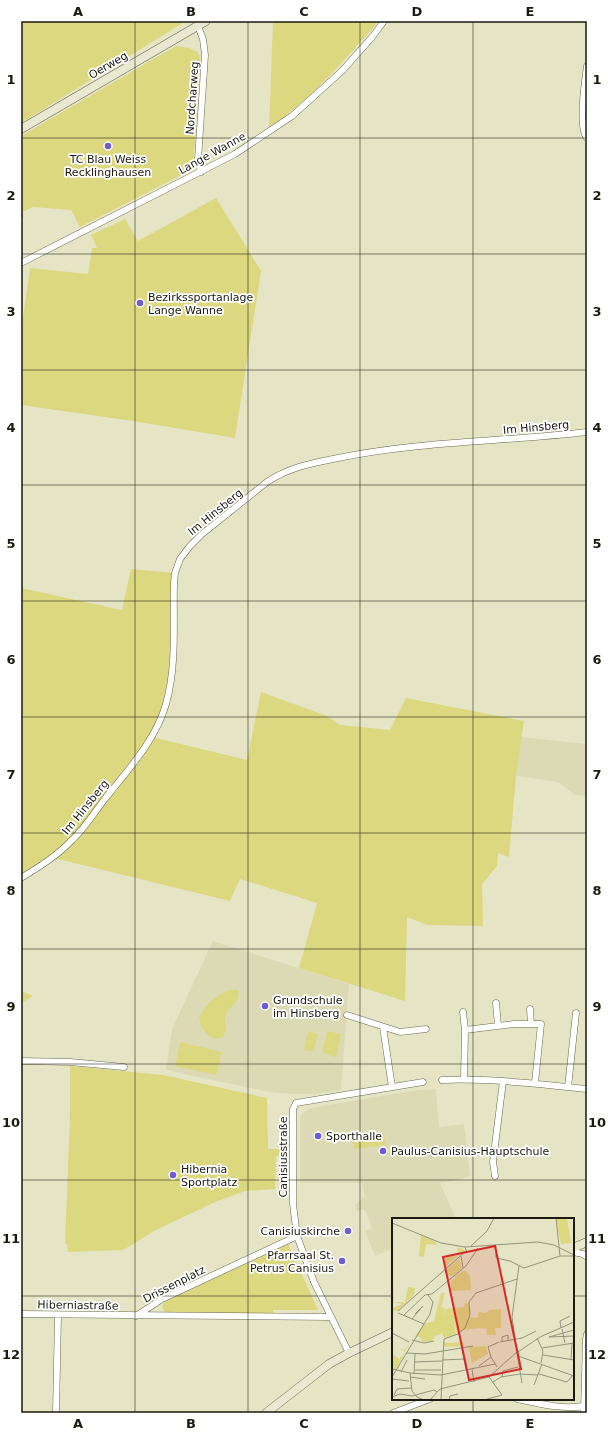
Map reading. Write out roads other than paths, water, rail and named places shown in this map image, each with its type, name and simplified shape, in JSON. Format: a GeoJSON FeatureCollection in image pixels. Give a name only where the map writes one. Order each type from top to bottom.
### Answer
{"type":"FeatureCollection","features":[{"type":"Feature","properties":{"kind":"main road","name":"Oerweg"},"geometry":{"type":"LineString","coordinates":[[21,129],[206,21]]}},
{"type":"Feature","properties":{"kind":"main road"},"geometry":{"type":"LineString","coordinates":[[574,1248],[587,1242]]}},
{"type":"Feature","properties":{"kind":"main road"},"geometry":{"type":"LineString","coordinates":[[266,1413],[329,1364],[349,1352],[392,1332]]}},
{"type":"Feature","properties":{"kind":"street","name":"Lange Wanne"},"geometry":{"type":"LineString","coordinates":[[21,263],[235,154],[292,116],[342,71],[384,21]]}},
{"type":"Feature","properties":{"kind":"street","name":"Nordcharweg"},"geometry":{"type":"LineString","coordinates":[[198,26],[203,39],[205,56],[198,159],[201,172]]}},
{"type":"Feature","properties":{"kind":"street"},"geometry":{"type":"LineString","coordinates":[[587,66],[582,116],[583,131],[587,138]]}},
{"type":"Feature","properties":{"kind":"street","name":"Im Hinsberg"},"geometry":{"type":"LineString","coordinates":[[21,878],[53,858],[73,840],[153,735],[160,722],[166,705],[172,675],[174,583],[175,573],[180,560],[190,546],[202,534],[267,482],[279,474],[297,467],[362,453],[399,448],[587,432]]}},
{"type":"Feature","properties":{"kind":"street"},"geometry":{"type":"LineString","coordinates":[[496,1003],[498,1026]]}},
{"type":"Feature","properties":{"kind":"street"},"geometry":{"type":"LineString","coordinates":[[530,1009],[531,1024]]}},
{"type":"Feature","properties":{"kind":"street"},"geometry":{"type":"LineString","coordinates":[[463,1012],[465,1030],[464,1080]]}},
{"type":"Feature","properties":{"kind":"street"},"geometry":{"type":"LineString","coordinates":[[568,1087],[576,1013]]}},
{"type":"Feature","properties":{"kind":"street"},"geometry":{"type":"LineString","coordinates":[[347,1015],[400,1032],[426,1029]]}},
{"type":"Feature","properties":{"kind":"street"},"geometry":{"type":"LineString","coordinates":[[465,1030],[498,1026],[541,1024],[534,1083]]}},
{"type":"Feature","properties":{"kind":"street"},"geometry":{"type":"LineString","coordinates":[[383,1027],[392,1087]]}},
{"type":"Feature","properties":{"kind":"street"},"geometry":{"type":"LineString","coordinates":[[21,1061],[70,1062],[124,1067]]}},
{"type":"Feature","properties":{"kind":"street"},"geometry":{"type":"LineString","coordinates":[[442,1080],[503,1081],[587,1089]]}},
{"type":"Feature","properties":{"kind":"street"},"geometry":{"type":"LineString","coordinates":[[495,1176],[493,1162],[503,1081]]}},
{"type":"Feature","properties":{"kind":"street","name":"Canisiusstraße"},"geometry":{"type":"LineString","coordinates":[[297,1236],[293,1204],[293,1109],[296,1103],[422,1082]]}},
{"type":"Feature","properties":{"kind":"street"},"geometry":{"type":"LineString","coordinates":[[297,1236],[314,1282],[349,1352]]}},
{"type":"Feature","properties":{"kind":"street","name":"Drissenplatz"},"geometry":{"type":"LineString","coordinates":[[136,1316],[162,1299],[297,1236]]}},
{"type":"Feature","properties":{"kind":"street"},"geometry":{"type":"LineString","coordinates":[[574,1252],[583,1254],[587,1257]]}},
{"type":"Feature","properties":{"kind":"street","name":"Hiberniastraße"},"geometry":{"type":"LineString","coordinates":[[21,1314],[136,1316]]}},
{"type":"Feature","properties":{"kind":"street"},"geometry":{"type":"LineString","coordinates":[[56,1413],[58,1315]]}},
{"type":"Feature","properties":{"kind":"street","name":"Drissenplatz"},"geometry":{"type":"LineString","coordinates":[[136,1316],[331,1318]]}},
{"type":"Feature","properties":{"kind":"street"},"geometry":{"type":"LineString","coordinates":[[584,1413],[583,1406],[587,1334]]}},
{"type":"Feature","properties":{"kind":"street"},"geometry":{"type":"LineString","coordinates":[[393,1413],[427,1400]]}},
{"type":"Feature","properties":{"kind":"street"},"geometry":{"type":"LineString","coordinates":[[523,1400],[572,1408],[583,1406]]}},
{"type":"Feature","properties":{"kind":"place","name":"TC Blau Weiss Recklinghausen"},"geometry":{"type":"Point","coordinates":[108,146]}},
{"type":"Feature","properties":{"kind":"place","name":"Bezirkssportanlage Lange Wanne"},"geometry":{"type":"Point","coordinates":[140,303]}},
{"type":"Feature","properties":{"kind":"place","name":"Grundschule im Hinsberg"},"geometry":{"type":"Point","coordinates":[265,1006]}},
{"type":"Feature","properties":{"kind":"place","name":"Sporthalle"},"geometry":{"type":"Point","coordinates":[318,1136]}},
{"type":"Feature","properties":{"kind":"place","name":"Paulus-Canisius-Hauptschule"},"geometry":{"type":"Point","coordinates":[383,1151]}},
{"type":"Feature","properties":{"kind":"place","name":"Hibernia Sportplatz"},"geometry":{"type":"Point","coordinates":[173,1175]}},
{"type":"Feature","properties":{"kind":"place","name":"Canisiuskirche"},"geometry":{"type":"Point","coordinates":[348,1231]}},
{"type":"Feature","properties":{"kind":"place","name":"Pfarrsaal St. Petrus Canisius"},"geometry":{"type":"Point","coordinates":[342,1261]}}]}
